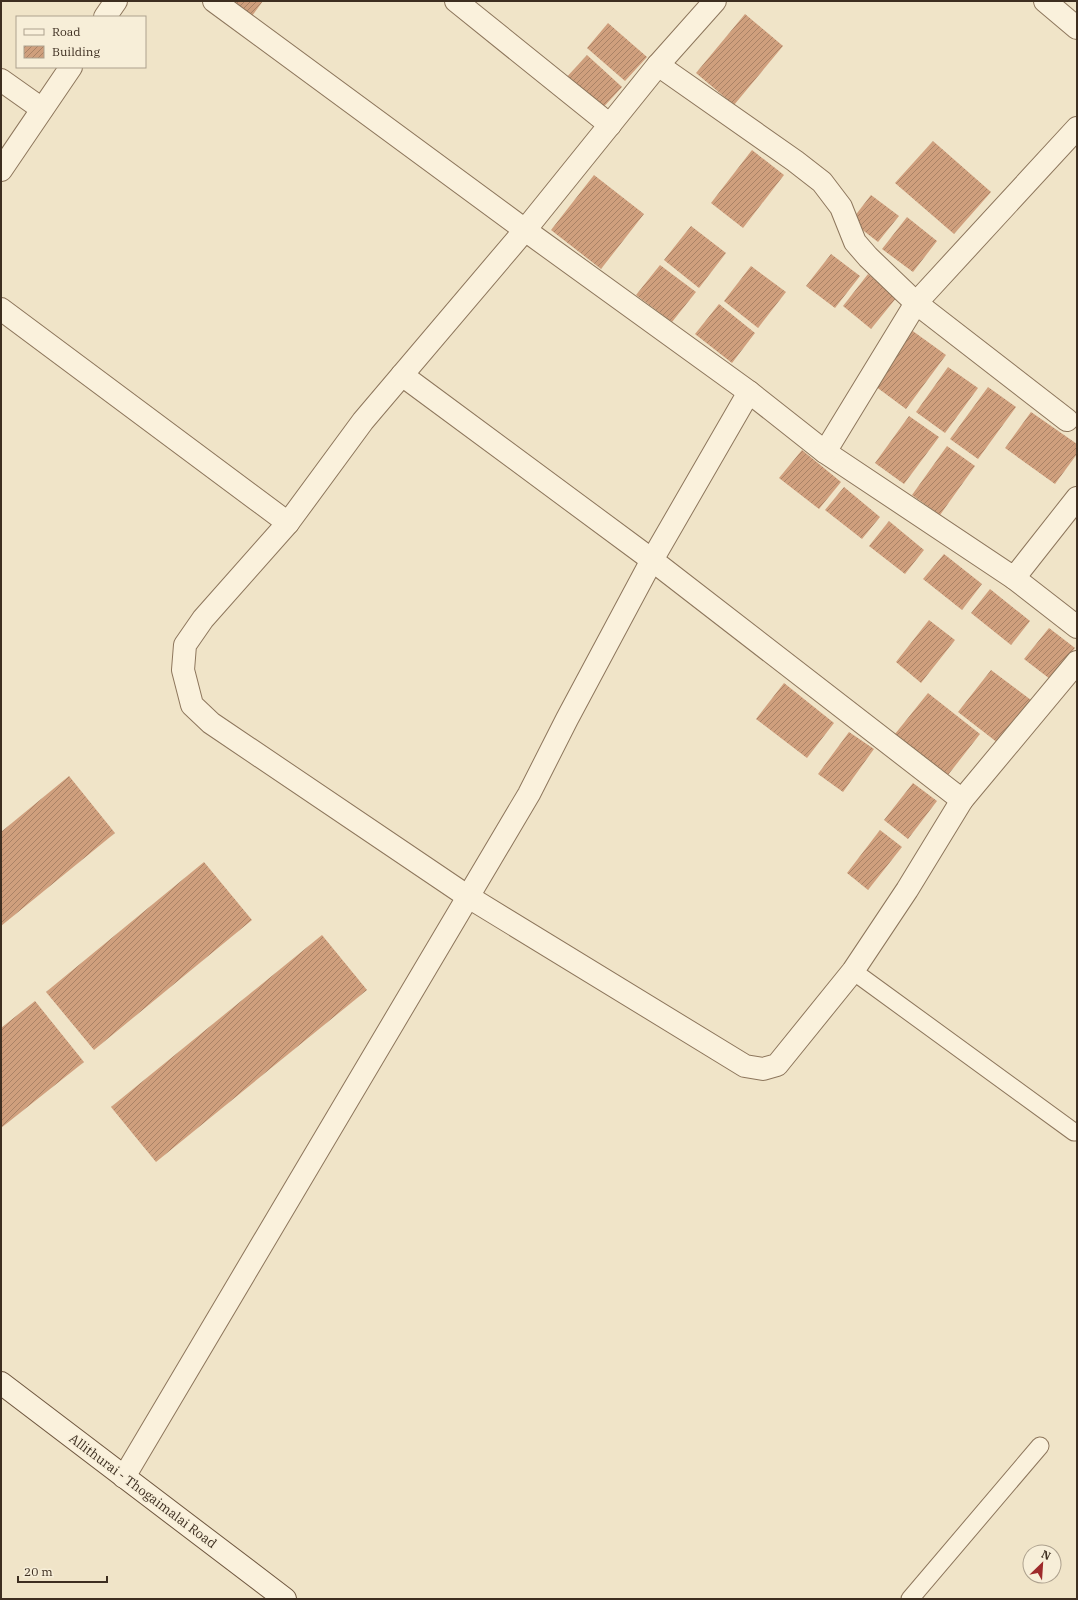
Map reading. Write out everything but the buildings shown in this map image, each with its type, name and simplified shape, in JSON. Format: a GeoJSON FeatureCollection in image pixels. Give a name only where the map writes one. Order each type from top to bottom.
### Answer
{"type":"FeatureCollection","features":[{"type":"Feature","properties":{"kind":"street"},"geometry":{"type":"LineString","coordinates":[[106,16],[116,1]]}},
{"type":"Feature","properties":{"kind":"street"},"geometry":{"type":"LineString","coordinates":[[214,1],[525,230],[749,392],[825,452],[1014,578],[1077,627]]}},
{"type":"Feature","properties":{"kind":"street"},"geometry":{"type":"LineString","coordinates":[[456,1],[610,124]]}},
{"type":"Feature","properties":{"kind":"street"},"geometry":{"type":"LineString","coordinates":[[715,1],[658,65],[525,230],[363,421],[288,523],[203,619],[185,645],[183,670],[192,705],[212,723],[467,896],[745,1066],[762,1069],[777,1065],[853,971],[907,890],[962,800],[1077,662]]}},
{"type":"Feature","properties":{"kind":"street"},"geometry":{"type":"LineString","coordinates":[[1045,1],[1077,28]]}},
{"type":"Feature","properties":{"kind":"street"},"geometry":{"type":"LineString","coordinates":[[658,65],[795,161],[822,182],[841,206],[855,242],[868,257],[916,303],[1067,420]]}},
{"type":"Feature","properties":{"kind":"street"},"geometry":{"type":"LineString","coordinates":[[1,170],[70,68]]}},
{"type":"Feature","properties":{"kind":"street"},"geometry":{"type":"LineString","coordinates":[[1,80],[42,109]]}},
{"type":"Feature","properties":{"kind":"street"},"geometry":{"type":"LineString","coordinates":[[825,452],[916,303],[1077,128]]}},
{"type":"Feature","properties":{"kind":"street"},"geometry":{"type":"LineString","coordinates":[[1,309],[288,523]]}},
{"type":"Feature","properties":{"kind":"street"},"geometry":{"type":"LineString","coordinates":[[402,375],[652,560],[962,800]]}},
{"type":"Feature","properties":{"kind":"street"},"geometry":{"type":"LineString","coordinates":[[124,1477],[467,896],[529,794],[567,719],[652,560],[749,392]]}},
{"type":"Feature","properties":{"kind":"street"},"geometry":{"type":"LineString","coordinates":[[1014,578],[1077,498]]}},
{"type":"Feature","properties":{"kind":"street","name":"Allithurai - Thogaimalai Road"},"geometry":{"type":"LineString","coordinates":[[1,1383],[285,1599]]}},
{"type":"Feature","properties":{"kind":"lane"},"geometry":{"type":"LineString","coordinates":[[853,971],[1074,1132]]}},
{"type":"Feature","properties":{"kind":"lane"},"geometry":{"type":"LineString","coordinates":[[910,1599],[1040,1446]]}}]}
